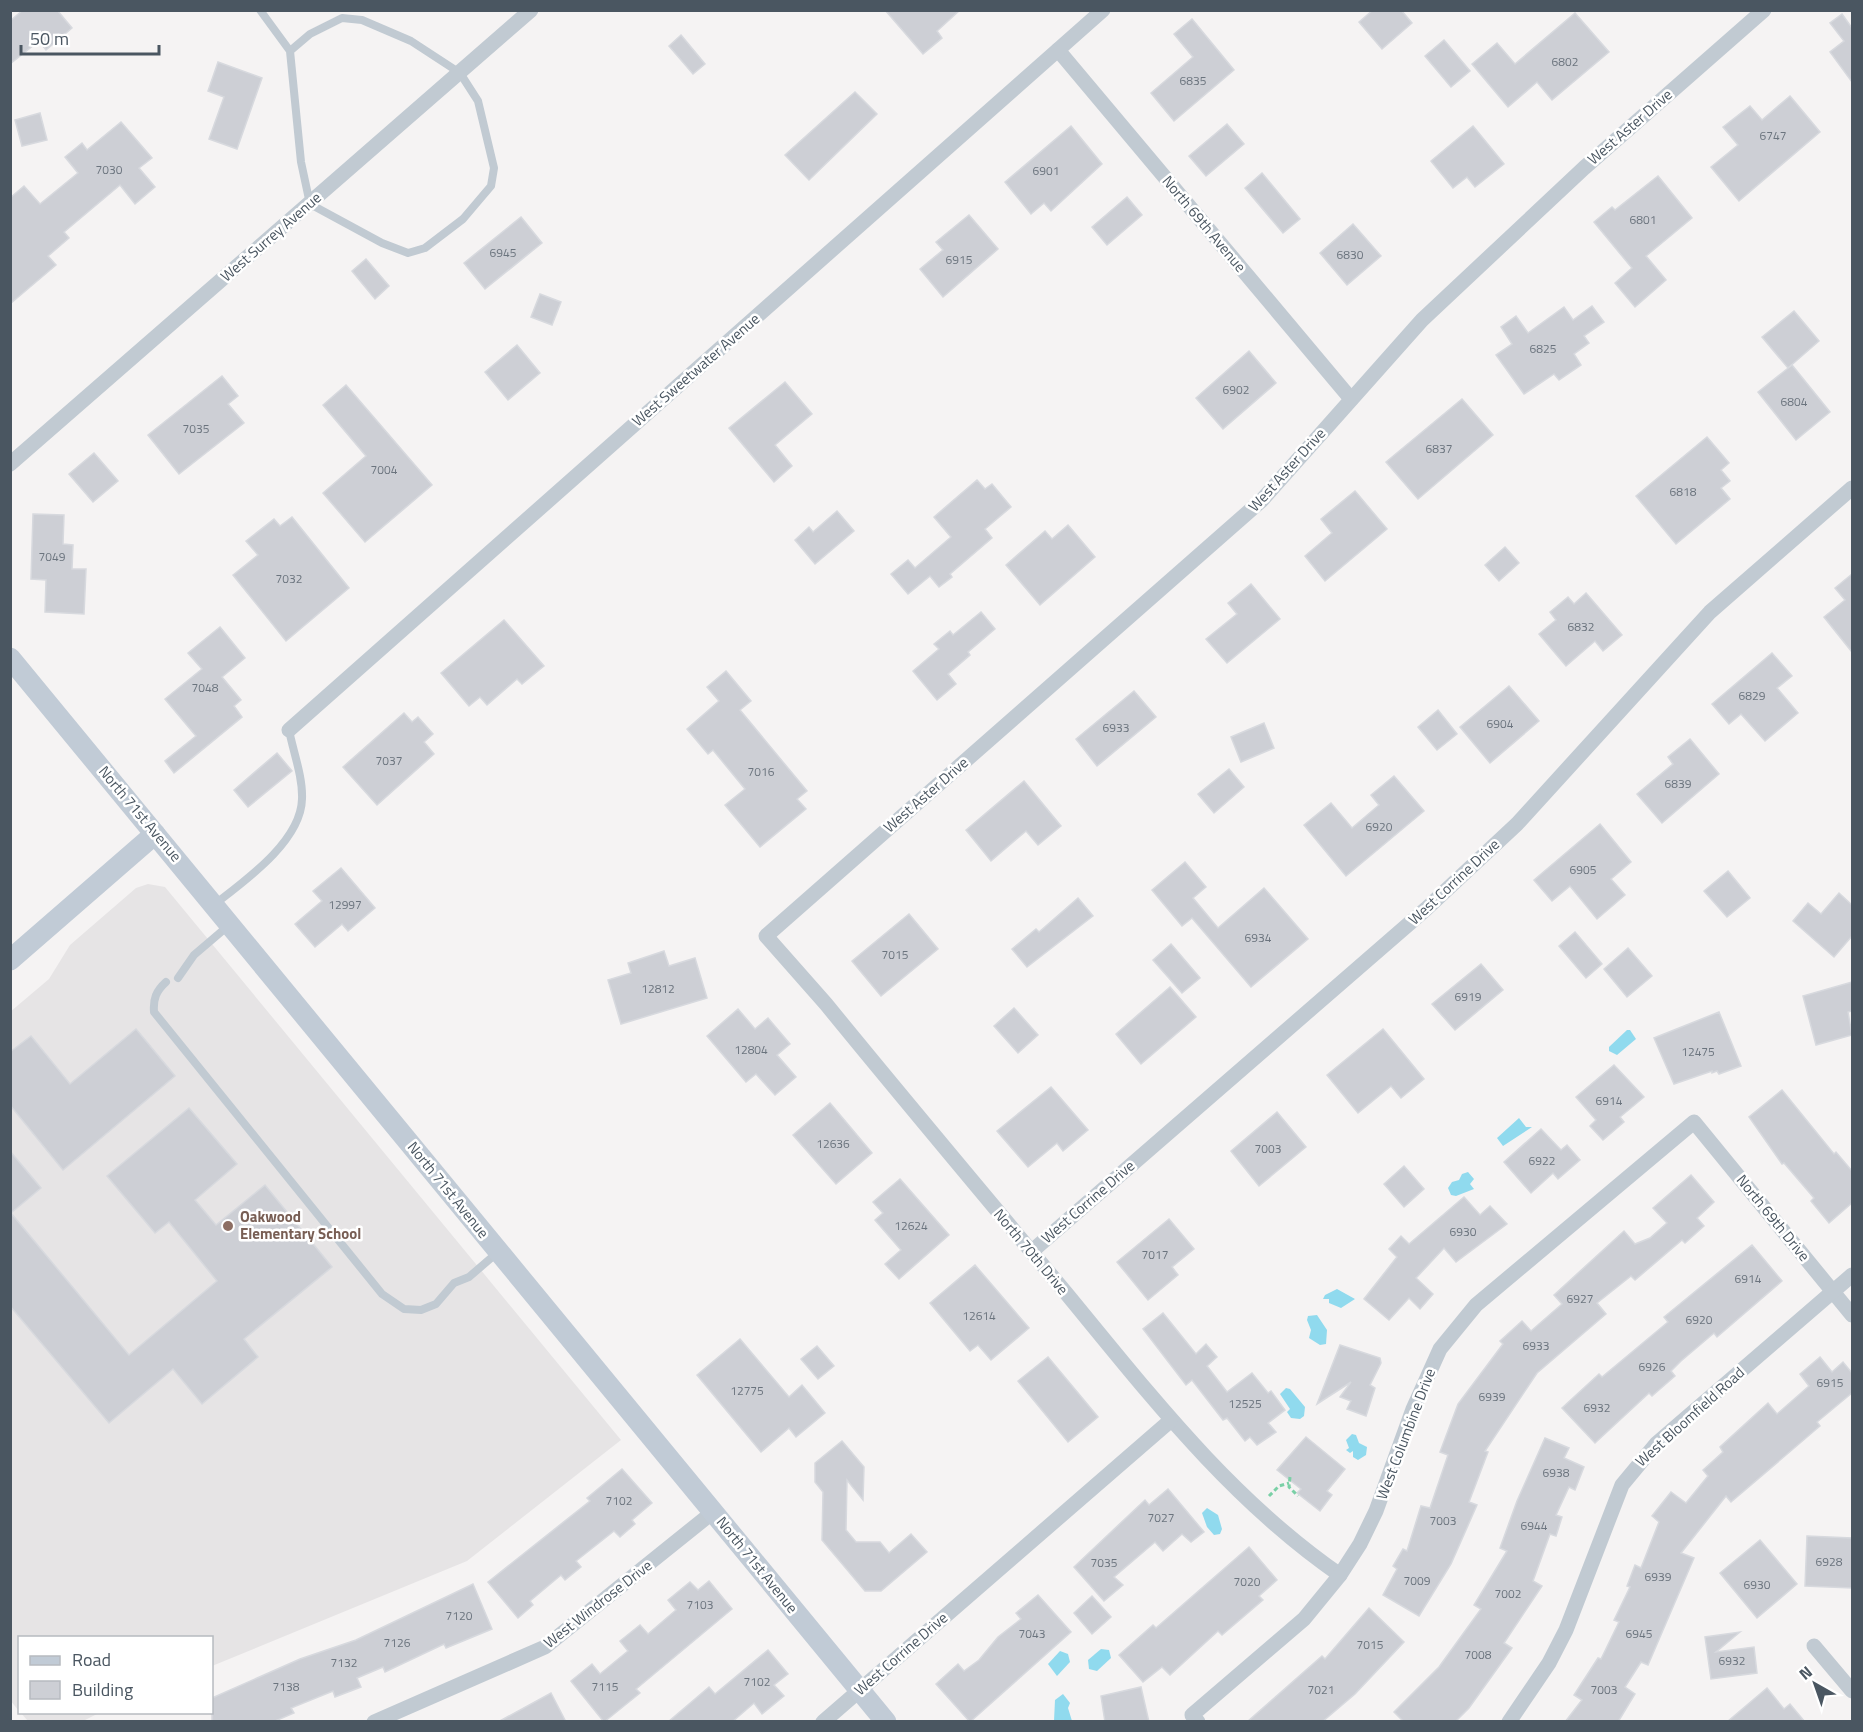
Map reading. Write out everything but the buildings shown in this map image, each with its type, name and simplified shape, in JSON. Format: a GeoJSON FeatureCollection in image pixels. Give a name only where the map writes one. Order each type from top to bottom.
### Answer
{"type":"FeatureCollection","features":[{"type":"Feature","properties":{"kind":"street","name":"West Surrey Avenue"},"geometry":{"type":"LineString","coordinates":[[10,464],[531,10]]}},
{"type":"Feature","properties":{"kind":"street","name":"West Sweetwater Avenue"},"geometry":{"type":"LineString","coordinates":[[289,730],[1103,10]]}},
{"type":"Feature","properties":{"kind":"street","name":"West Aster Drive"},"geometry":{"type":"LineString","coordinates":[[766,936],[1262,500],[1422,320],[1584,168],[1764,10]]}},
{"type":"Feature","properties":{"kind":"street","name":"North 69th Avenue"},"geometry":{"type":"LineString","coordinates":[[1058,50],[1351,399]]}},
{"type":"Feature","properties":{"kind":"street","name":"West Corrine Drive"},"geometry":{"type":"LineString","coordinates":[[1031,1252],[1434,902],[1517,824],[1710,612],[1852,488]]}},
{"type":"Feature","properties":{"kind":"street","name":"North 71st Avenue"},"geometry":{"type":"LineString","coordinates":[[10,658],[886,1722]]}},
{"type":"Feature","properties":{"kind":"street"},"geometry":{"type":"LineString","coordinates":[[10,960],[155,834]]}},
{"type":"Feature","properties":{"kind":"street","name":"North 70th Drive"},"geometry":{"type":"LineString","coordinates":[[766,936],[1170,1421],[1257,1509],[1340,1575]]}},
{"type":"Feature","properties":{"kind":"street","name":"North 69th Drive"},"geometry":{"type":"LineString","coordinates":[[1694,1122],[1852,1315]]}},
{"type":"Feature","properties":{"kind":"street","name":"West Columbine Drive"},"geometry":{"type":"LineString","coordinates":[[1195,1718],[1304,1620],[1340,1575],[1360,1544],[1376,1511],[1413,1409],[1440,1349],[1476,1305],[1694,1122]]}},
{"type":"Feature","properties":{"kind":"street","name":"West Bloomfield Road"},"geometry":{"type":"LineString","coordinates":[[1509,1722],[1549,1663],[1566,1630],[1610,1510],[1633,1468],[1656,1444],[1852,1275]]}},
{"type":"Feature","properties":{"kind":"street","name":"West Corrine Drive"},"geometry":{"type":"LineString","coordinates":[[823,1722],[1170,1421]]}},
{"type":"Feature","properties":{"kind":"street","name":"West Windrose Drive"},"geometry":{"type":"LineString","coordinates":[[374,1722],[545,1647],[713,1512]]}},
{"type":"Feature","properties":{"kind":"street"},"geometry":{"type":"LineString","coordinates":[[1814,1646],[1852,1691]]}},
{"type":"Feature","properties":{"kind":"lane"},"geometry":{"type":"LineString","coordinates":[[260,10],[290,51],[301,162],[309,204],[382,243],[408,253],[425,248],[463,219],[491,186],[494,168],[478,101],[460,73],[411,41],[363,20],[342,18],[310,34],[290,51]]}},
{"type":"Feature","properties":{"kind":"lane"},"geometry":{"type":"LineString","coordinates":[[214,905],[286,841],[299,820],[302,797],[289,730]]}},
{"type":"Feature","properties":{"kind":"lane"},"geometry":{"type":"LineString","coordinates":[[178,978],[194,955],[230,924]]}},
{"type":"Feature","properties":{"kind":"lane"},"geometry":{"type":"LineString","coordinates":[[166,982],[158,989],[153,1001],[154,1012],[382,1294],[393,1304],[404,1310],[421,1310],[436,1304],[454,1283],[469,1276],[499,1251]]}},
{"type":"Feature","properties":{"kind":"path"},"geometry":{"type":"LineString","coordinates":[[1290,1477],[1289,1487],[1298,1496]]}},
{"type":"Feature","properties":{"kind":"path"},"geometry":{"type":"LineString","coordinates":[[1257,1509],[1279,1486],[1289,1483]]}},
{"type":"Feature","properties":{"kind":"shaded area","name":"Oakwood Elementary School"},"geometry":{"type":"Polygon","coordinates":[[[148,884],[165,887],[621,1440],[467,1561],[213,1666],[213,1636],[18,1636],[18,1710],[10,1700],[10,1012],[49,979],[70,945],[136,888],[148,884]]]}},
{"type":"Feature","properties":{"kind":"shaded area"},"geometry":{"type":"Polygon","coordinates":[[[22,1714],[97,1714],[81,1722],[28,1721],[22,1714]]]}},
{"type":"Feature","properties":{"kind":"water"},"geometry":{"type":"Polygon","coordinates":[[[1627,1030],[1630,1030],[1636,1039],[1617,1055],[1609,1051],[1609,1047],[1627,1030]]]}},
{"type":"Feature","properties":{"kind":"water"},"geometry":{"type":"Polygon","coordinates":[[[1519,1118],[1526,1127],[1532,1127],[1503,1146],[1497,1138],[1519,1118]]]}},
{"type":"Feature","properties":{"kind":"water"},"geometry":{"type":"Polygon","coordinates":[[[1468,1172],[1474,1179],[1470,1184],[1474,1189],[1456,1196],[1451,1195],[1448,1188],[1452,1182],[1459,1180],[1462,1174],[1468,1172]]]}},
{"type":"Feature","properties":{"kind":"water"},"geometry":{"type":"Polygon","coordinates":[[[1337,1289],[1355,1299],[1341,1308],[1329,1303],[1329,1299],[1323,1299],[1325,1295],[1337,1289]]]}},
{"type":"Feature","properties":{"kind":"water"},"geometry":{"type":"Polygon","coordinates":[[[1317,1315],[1327,1330],[1326,1344],[1320,1345],[1309,1338],[1311,1330],[1307,1320],[1308,1316],[1317,1315]]]}},
{"type":"Feature","properties":{"kind":"water"},"geometry":{"type":"Polygon","coordinates":[[[1286,1388],[1290,1389],[1305,1407],[1304,1416],[1300,1419],[1291,1418],[1287,1412],[1290,1409],[1280,1394],[1286,1388]]]}},
{"type":"Feature","properties":{"kind":"water"},"geometry":{"type":"Polygon","coordinates":[[[1352,1434],[1356,1435],[1359,1443],[1367,1447],[1366,1455],[1358,1460],[1353,1457],[1353,1451],[1350,1453],[1346,1450],[1349,1448],[1346,1440],[1352,1434]]]}},
{"type":"Feature","properties":{"kind":"water"},"geometry":{"type":"Polygon","coordinates":[[[1207,1508],[1218,1515],[1222,1529],[1220,1534],[1214,1535],[1207,1527],[1202,1513],[1207,1508]]]}},
{"type":"Feature","properties":{"kind":"water"},"geometry":{"type":"Polygon","coordinates":[[[1101,1649],[1109,1650],[1111,1658],[1097,1671],[1089,1669],[1088,1660],[1101,1649]]]}},
{"type":"Feature","properties":{"kind":"water"},"geometry":{"type":"Polygon","coordinates":[[[1060,1651],[1068,1654],[1070,1662],[1057,1676],[1048,1664],[1060,1651]]]}},
{"type":"Feature","properties":{"kind":"water"},"geometry":{"type":"Polygon","coordinates":[[[1063,1694],[1070,1703],[1068,1708],[1072,1721],[1054,1721],[1055,1700],[1063,1694]]]}},
{"type":"Feature","properties":{"kind":"place","name":"Oakwood Elementary School"},"geometry":{"type":"Point","coordinates":[228,1226]}}]}
